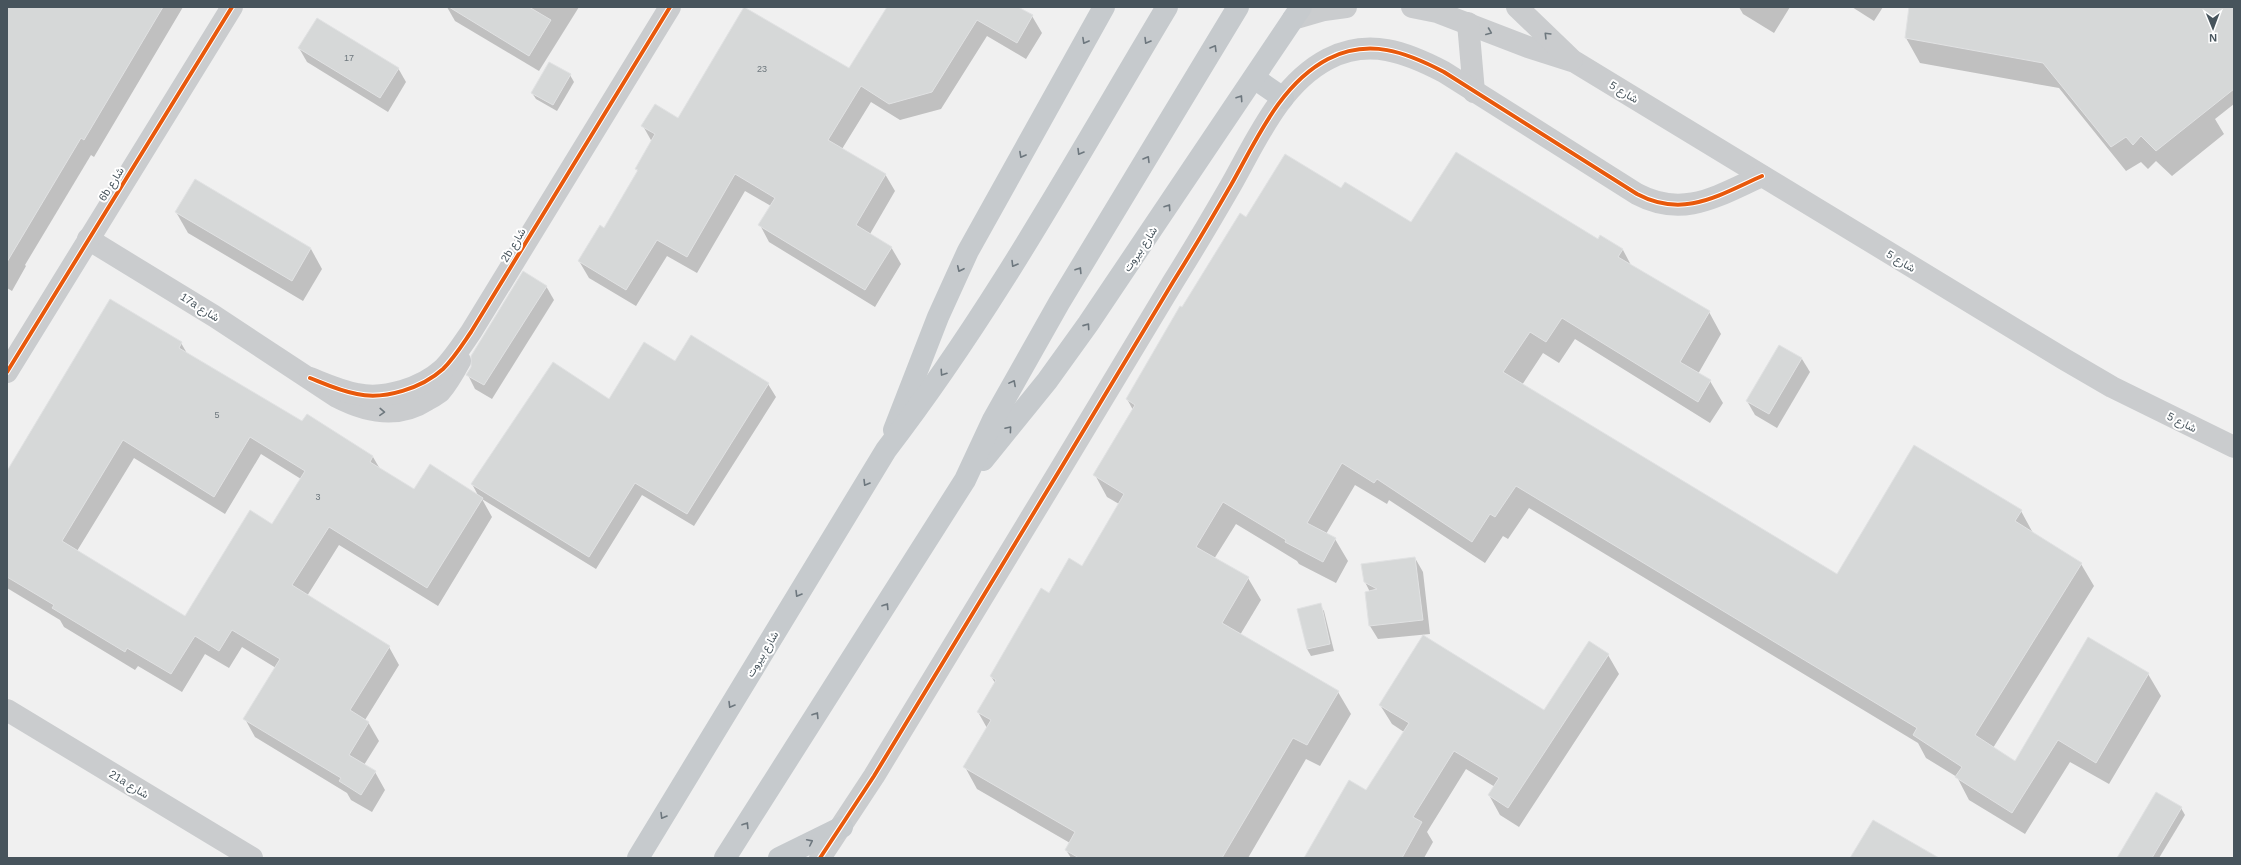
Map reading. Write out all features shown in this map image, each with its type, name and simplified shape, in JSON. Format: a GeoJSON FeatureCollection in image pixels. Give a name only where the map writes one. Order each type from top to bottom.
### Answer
{"type":"FeatureCollection","features":[{"type":"Feature","properties":{"kind":"main road","name":"شارع بيروت"},"geometry":{"type":"LineString","coordinates":[[886,450],[913,378],[968,251],[1104,7]]}},
{"type":"Feature","properties":{"kind":"main road","name":"شارع بيروت"},"geometry":{"type":"LineString","coordinates":[[638,858],[886,450],[933,389],[996,293],[1167,7]]}},
{"type":"Feature","properties":{"kind":"main road","name":"شارع بيروت"},"geometry":{"type":"LineString","coordinates":[[726,858],[965,480],[993,420],[1058,303],[1238,7]]}},
{"type":"Feature","properties":{"kind":"main road","name":"شارع بيروت"},"geometry":{"type":"LineString","coordinates":[[965,480],[1011,427],[1130,265],[1297,13]]}},
{"type":"Feature","properties":{"kind":"main road"},"geometry":{"type":"LineString","coordinates":[[1254,78],[1284,98]]}},
{"type":"Feature","properties":{"kind":"main road"},"geometry":{"type":"LineString","coordinates":[[779,858],[842,827]]}},
{"type":"Feature","properties":{"kind":"street","name":"6b شارع"},"geometry":{"type":"LineString","coordinates":[[7,372],[232,7]]}},
{"type":"Feature","properties":{"kind":"street","name":"2b شارع"},"geometry":{"type":"LineString","coordinates":[[310,378],[354,407],[377,412],[398,412],[420,405],[439,393],[452,375],[463,355],[471,332],[670,7]]}},
{"type":"Feature","properties":{"kind":"street"},"geometry":{"type":"LineString","coordinates":[[1297,13],[1346,7]]}},
{"type":"Feature","properties":{"kind":"street","name":"شارع 5"},"geometry":{"type":"LineString","coordinates":[[1412,7],[1437,12],[1528,47],[1575,62]]}},
{"type":"Feature","properties":{"kind":"street","name":"شارع 5"},"geometry":{"type":"LineString","coordinates":[[1517,7],[1575,62],[2064,360],[2112,387],[2234,447]]}},
{"type":"Feature","properties":{"kind":"street"},"geometry":{"type":"LineString","coordinates":[[1468,24],[1474,92]]}},
{"type":"Feature","properties":{"kind":"street"},"geometry":{"type":"LineString","coordinates":[[820,858],[842,827],[874,776],[1203,234],[1266,124],[1284,98],[1306,75],[1328,59],[1358,49],[1389,49],[1417,58],[1444,72],[1650,201],[1680,206],[1695,204],[1762,176]]}},
{"type":"Feature","properties":{"kind":"street","name":"17a شارع"},"geometry":{"type":"LineString","coordinates":[[88,239],[310,378]]}},
{"type":"Feature","properties":{"kind":"street","name":"21a شارع"},"geometry":{"type":"LineString","coordinates":[[7,710],[252,858]]}},
{"type":"Feature","properties":{"kind":"building"},"geometry":{"type":"Polygon","coordinates":[[[7,7],[163,7],[84,140],[81,138],[7,262],[7,7]]]}},
{"type":"Feature","properties":{"kind":"building"},"geometry":{"type":"Polygon","coordinates":[[[449,7],[529,7],[551,20],[529,56],[449,7]]]}},
{"type":"Feature","properties":{"kind":"building"},"geometry":{"type":"Polygon","coordinates":[[[744,7],[849,68],[887,7],[1018,7],[1033,15],[1017,43],[977,20],[932,92],[889,104],[861,86],[828,140],[886,174],[856,225],[892,247],[865,290],[758,225],[775,198],[735,174],[687,257],[657,240],[626,290],[578,261],[600,225],[604,228],[638,170],[635,169],[655,134],[641,126],[655,104],[678,118],[744,7]]]}},
{"type":"Feature","properties":{"kind":"building"},"geometry":{"type":"Polygon","coordinates":[[[1909,7],[2234,7],[2234,89],[2156,151],[2141,136],[2133,145],[2126,137],[2111,147],[2043,63],[1905,38],[1909,7]]]}},
{"type":"Feature","properties":{"kind":"building"},"geometry":{"type":"Polygon","coordinates":[[[317,18],[399,68],[380,98],[298,48],[317,18]]]}},
{"type":"Feature","properties":{"kind":"building"},"geometry":{"type":"Polygon","coordinates":[[[549,62],[571,74],[553,105],[531,93],[549,62]]]}},
{"type":"Feature","properties":{"kind":"building"},"geometry":{"type":"Polygon","coordinates":[[[1456,152],[1598,239],[1600,235],[1623,249],[1618,257],[1710,311],[1680,362],[1711,380],[1698,402],[1562,318],[1546,342],[1530,332],[1503,372],[1837,574],[1914,445],[2022,510],[2015,521],[2082,563],[1975,735],[2015,761],[2088,637],[2149,673],[2096,763],[2058,740],[2012,813],[1955,777],[1962,767],[1913,735],[1917,728],[1516,486],[1495,517],[1490,514],[1472,542],[1377,479],[1374,483],[1342,463],[1307,523],[1336,538],[1323,562],[1285,542],[1286,540],[1223,502],[1196,547],[1249,577],[1222,623],[1339,691],[1307,745],[1293,738],[1222,858],[1079,858],[1065,850],[1075,832],[963,767],[991,720],[977,712],[996,680],[990,676],[1041,588],[1049,593],[1069,558],[1082,566],[1124,494],[1093,475],[1135,405],[1126,399],[1180,306],[1182,307],[1240,213],[1246,217],[1285,154],[1341,188],[1345,182],[1411,222],[1456,152]]]}},
{"type":"Feature","properties":{"kind":"building"},"geometry":{"type":"Polygon","coordinates":[[[195,179],[311,248],[292,281],[175,212],[195,179]]]}},
{"type":"Feature","properties":{"kind":"building"},"geometry":{"type":"Polygon","coordinates":[[[523,271],[547,286],[484,385],[466,375],[471,367],[471,356],[523,271]]]}},
{"type":"Feature","properties":{"kind":"building"},"geometry":{"type":"Polygon","coordinates":[[[110,299],[182,342],[179,348],[302,421],[307,414],[373,456],[370,462],[414,489],[430,464],[483,498],[427,588],[329,527],[292,585],[390,646],[350,710],[369,722],[349,755],[376,771],[361,795],[339,781],[341,778],[243,719],[280,659],[232,630],[219,651],[195,636],[171,674],[127,648],[125,652],[52,608],[54,605],[7,577],[7,471],[110,299]],[[250,437],[214,497],[123,440],[62,541],[185,616],[250,510],[272,524],[305,471],[250,437]]]}},
{"type":"Feature","properties":{"kind":"building"},"geometry":{"type":"Polygon","coordinates":[[[691,335],[769,383],[687,514],[635,483],[589,557],[471,484],[553,362],[609,399],[644,342],[675,361],[691,335]]]}},
{"type":"Feature","properties":{"kind":"building"},"geometry":{"type":"Polygon","coordinates":[[[1779,345],[1802,358],[1769,414],[1746,401],[1779,345]]]}},
{"type":"Feature","properties":{"kind":"building"},"geometry":{"type":"Polygon","coordinates":[[[1415,557],[1423,620],[1369,626],[1365,592],[1377,589],[1364,582],[1361,564],[1415,557]]]}},
{"type":"Feature","properties":{"kind":"building"},"geometry":{"type":"Polygon","coordinates":[[[1321,603],[1330,644],[1307,649],[1297,609],[1321,603]]]}},
{"type":"Feature","properties":{"kind":"building"},"geometry":{"type":"Polygon","coordinates":[[[1423,635],[1544,710],[1589,641],[1609,654],[1508,808],[1488,795],[1499,778],[1454,751],[1413,817],[1422,822],[1402,858],[1304,858],[1349,780],[1366,790],[1409,723],[1379,705],[1423,635]]]}},
{"type":"Feature","properties":{"kind":"building"},"geometry":{"type":"Polygon","coordinates":[[[2156,792],[2182,807],[2152,858],[2117,858],[2156,792]]]}},
{"type":"Feature","properties":{"kind":"building"},"geometry":{"type":"Polygon","coordinates":[[[1873,820],[1939,858],[1850,858],[1873,820]]]}},
{"type":"Feature","properties":{"kind":"cycle path"},"geometry":{"type":"LineString","coordinates":[[7,372],[232,7]]}},
{"type":"Feature","properties":{"kind":"cycle path"},"geometry":{"type":"LineString","coordinates":[[310,378],[351,393],[379,395],[391,394],[414,387],[425,382],[443,369],[471,332],[670,7]]}},
{"type":"Feature","properties":{"kind":"cycle path"},"geometry":{"type":"LineString","coordinates":[[820,858],[874,776],[1202,234],[1260,132],[1283,98],[1296,83],[1311,70],[1328,59],[1358,49],[1387,50],[1416,59],[1444,72],[1637,194],[1654,201],[1670,204],[1701,202],[1716,197],[1762,176]]}}]}
